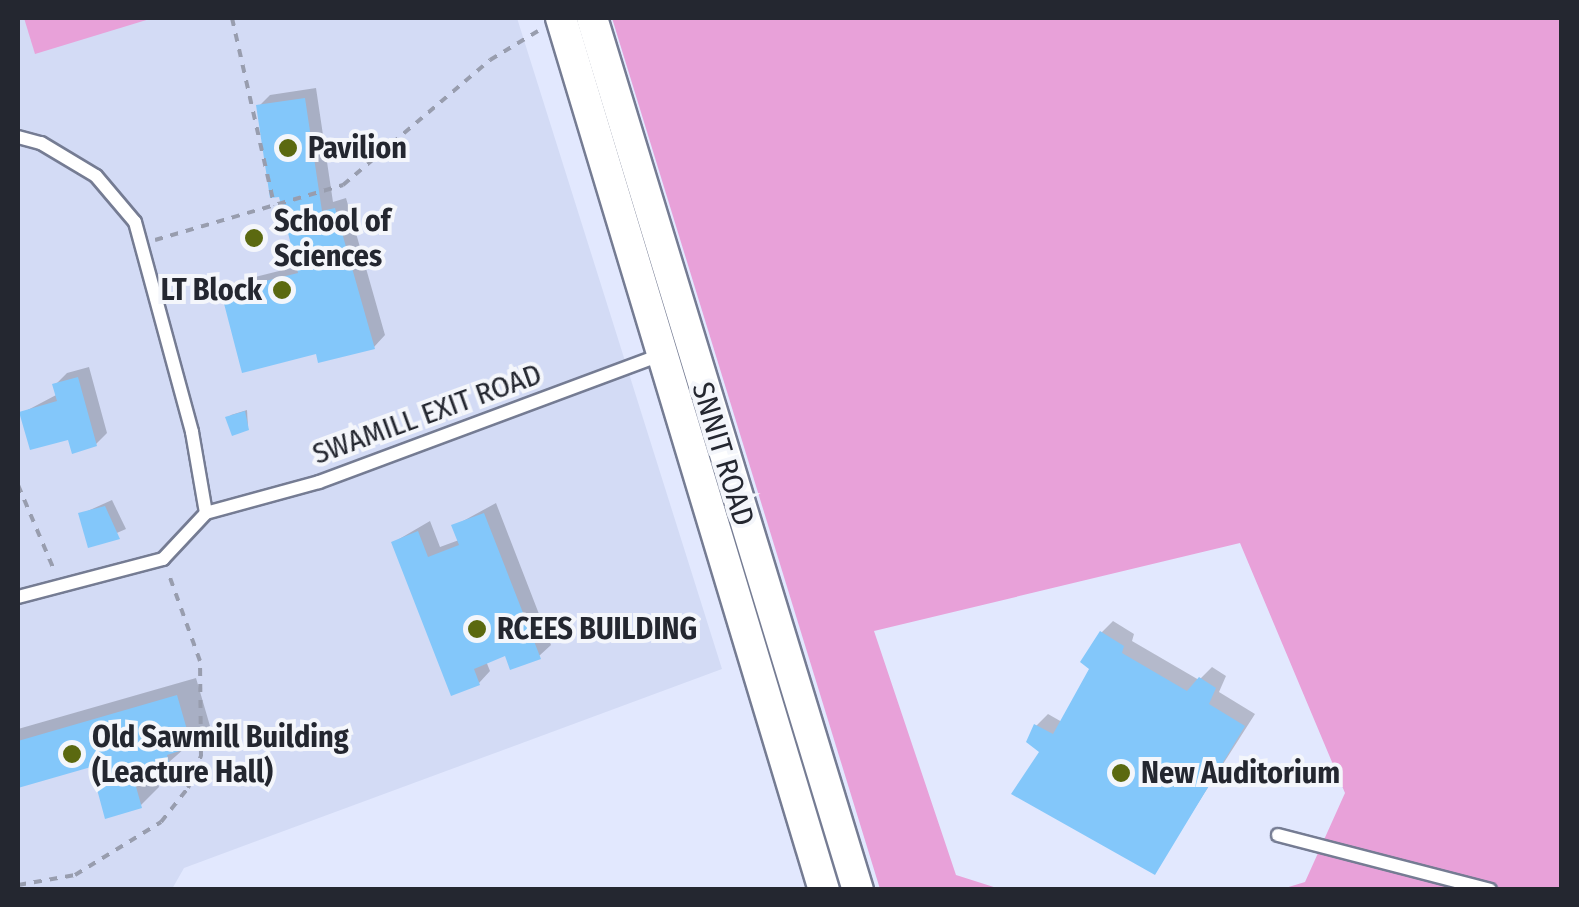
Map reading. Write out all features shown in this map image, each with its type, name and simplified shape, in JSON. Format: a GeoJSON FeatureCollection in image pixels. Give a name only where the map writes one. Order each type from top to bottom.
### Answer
{"type":"FeatureCollection","features":[{"type":"Feature","properties":{"kind":"street","name":"SNNIT ROAD"},"geometry":{"type":"LineString","coordinates":[[592,18],[658,289],[858,890]]}},
{"type":"Feature","properties":{"kind":"street","name":"SNNIT ROAD"},"geometry":{"type":"LineString","coordinates":[[554,22],[646,247]]}},
{"type":"Feature","properties":{"kind":"street","name":"SNNIT ROAD"},"geometry":{"type":"LineString","coordinates":[[658,289],[663,354],[824,890]]}},
{"type":"Feature","properties":{"kind":"lane"},"geometry":{"type":"LineString","coordinates":[[18,137],[41,143],[96,176],[116,194],[140,244],[192,432],[206,513],[162,558],[18,597]]}},
{"type":"Feature","properties":{"kind":"lane","name":"SWAMILL EXIT ROAD"},"geometry":{"type":"LineString","coordinates":[[206,513],[319,482],[663,354]]}},
{"type":"Feature","properties":{"kind":"lane"},"geometry":{"type":"LineString","coordinates":[[1278,835],[1490,890]]}},
{"type":"Feature","properties":{"kind":"path"},"geometry":{"type":"LineString","coordinates":[[232,18],[274,205]]}},
{"type":"Feature","properties":{"kind":"path"},"geometry":{"type":"LineString","coordinates":[[140,244],[343,185],[490,60],[554,22]]}},
{"type":"Feature","properties":{"kind":"path"},"geometry":{"type":"LineString","coordinates":[[18,485],[60,586]]}},
{"type":"Feature","properties":{"kind":"path"},"geometry":{"type":"LineString","coordinates":[[18,885],[74,875],[103,859],[161,822],[188,788],[202,756],[200,661],[162,558]]}},
{"type":"Feature","properties":{"kind":"shaded area"},"geometry":{"type":"Polygon","coordinates":[[[18,18],[517,18],[722,669],[184,868],[172,889],[18,889],[18,18]]]}},
{"type":"Feature","properties":{"kind":"shaded area"},"geometry":{"type":"Polygon","coordinates":[[[24,18],[153,18],[35,54],[24,18]]]}},
{"type":"Feature","properties":{"kind":"shaded area"},"geometry":{"type":"Polygon","coordinates":[[[612,18],[1561,18],[1561,889],[1282,889],[1305,882],[1345,793],[1240,543],[874,631],[956,875],[1000,889],[880,889],[612,18]]]}},
{"type":"Feature","properties":{"kind":"building","name":"LT Block"},"geometry":{"type":"Polygon","coordinates":[[[305,98],[322,211],[335,208],[375,349],[318,363],[316,354],[242,373],[221,292],[298,273],[279,197],[270,198],[256,105],[305,98]]]}},
{"type":"Feature","properties":{"kind":"building"},"geometry":{"type":"Polygon","coordinates":[[[78,377],[97,446],[72,454],[68,440],[30,450],[19,412],[57,401],[52,384],[78,377]]]}},
{"type":"Feature","properties":{"kind":"building"},"geometry":{"type":"Polygon","coordinates":[[[245,411],[249,430],[232,436],[225,417],[245,411]]]}},
{"type":"Feature","properties":{"kind":"building"},"geometry":{"type":"Polygon","coordinates":[[[105,506],[120,539],[88,548],[78,513],[105,506]]]}},
{"type":"Feature","properties":{"kind":"building","name":"RCEES BUILDING"},"geometry":{"type":"Polygon","coordinates":[[[484,513],[541,659],[510,670],[505,656],[474,669],[480,685],[451,696],[391,542],[418,531],[428,557],[459,545],[451,525],[484,513]]]}},
{"type":"Feature","properties":{"kind":"building","name":"New Auditorium"},"geometry":{"type":"Polygon","coordinates":[[[1100,631],[1124,646],[1122,653],[1187,691],[1199,677],[1216,688],[1209,704],[1245,726],[1155,875],[1011,794],[1039,752],[1026,742],[1034,724],[1053,734],[1089,669],[1080,662],[1100,631]]]}},
{"type":"Feature","properties":{"kind":"building","name":"Old Sawmill Building (Leacture Hall)"},"geometry":{"type":"Polygon","coordinates":[[[177,695],[192,747],[167,755],[170,765],[133,776],[142,808],[105,819],[91,767],[18,788],[18,741],[177,695]]]}},
{"type":"Feature","properties":{"kind":"place","name":"Pavilion"},"geometry":{"type":"Point","coordinates":[288,148]}},
{"type":"Feature","properties":{"kind":"place","name":"School of Sciences"},"geometry":{"type":"Point","coordinates":[254,238]}},
{"type":"Feature","properties":{"kind":"place","name":"LT Block"},"geometry":{"type":"Point","coordinates":[282,290]}},
{"type":"Feature","properties":{"kind":"place","name":"RCEES BUILDING"},"geometry":{"type":"Point","coordinates":[477,629]}},
{"type":"Feature","properties":{"kind":"place","name":"Old Sawmill Building (Leacture Hall)"},"geometry":{"type":"Point","coordinates":[72,754]}},
{"type":"Feature","properties":{"kind":"place","name":"New Auditorium"},"geometry":{"type":"Point","coordinates":[1121,773]}}]}
